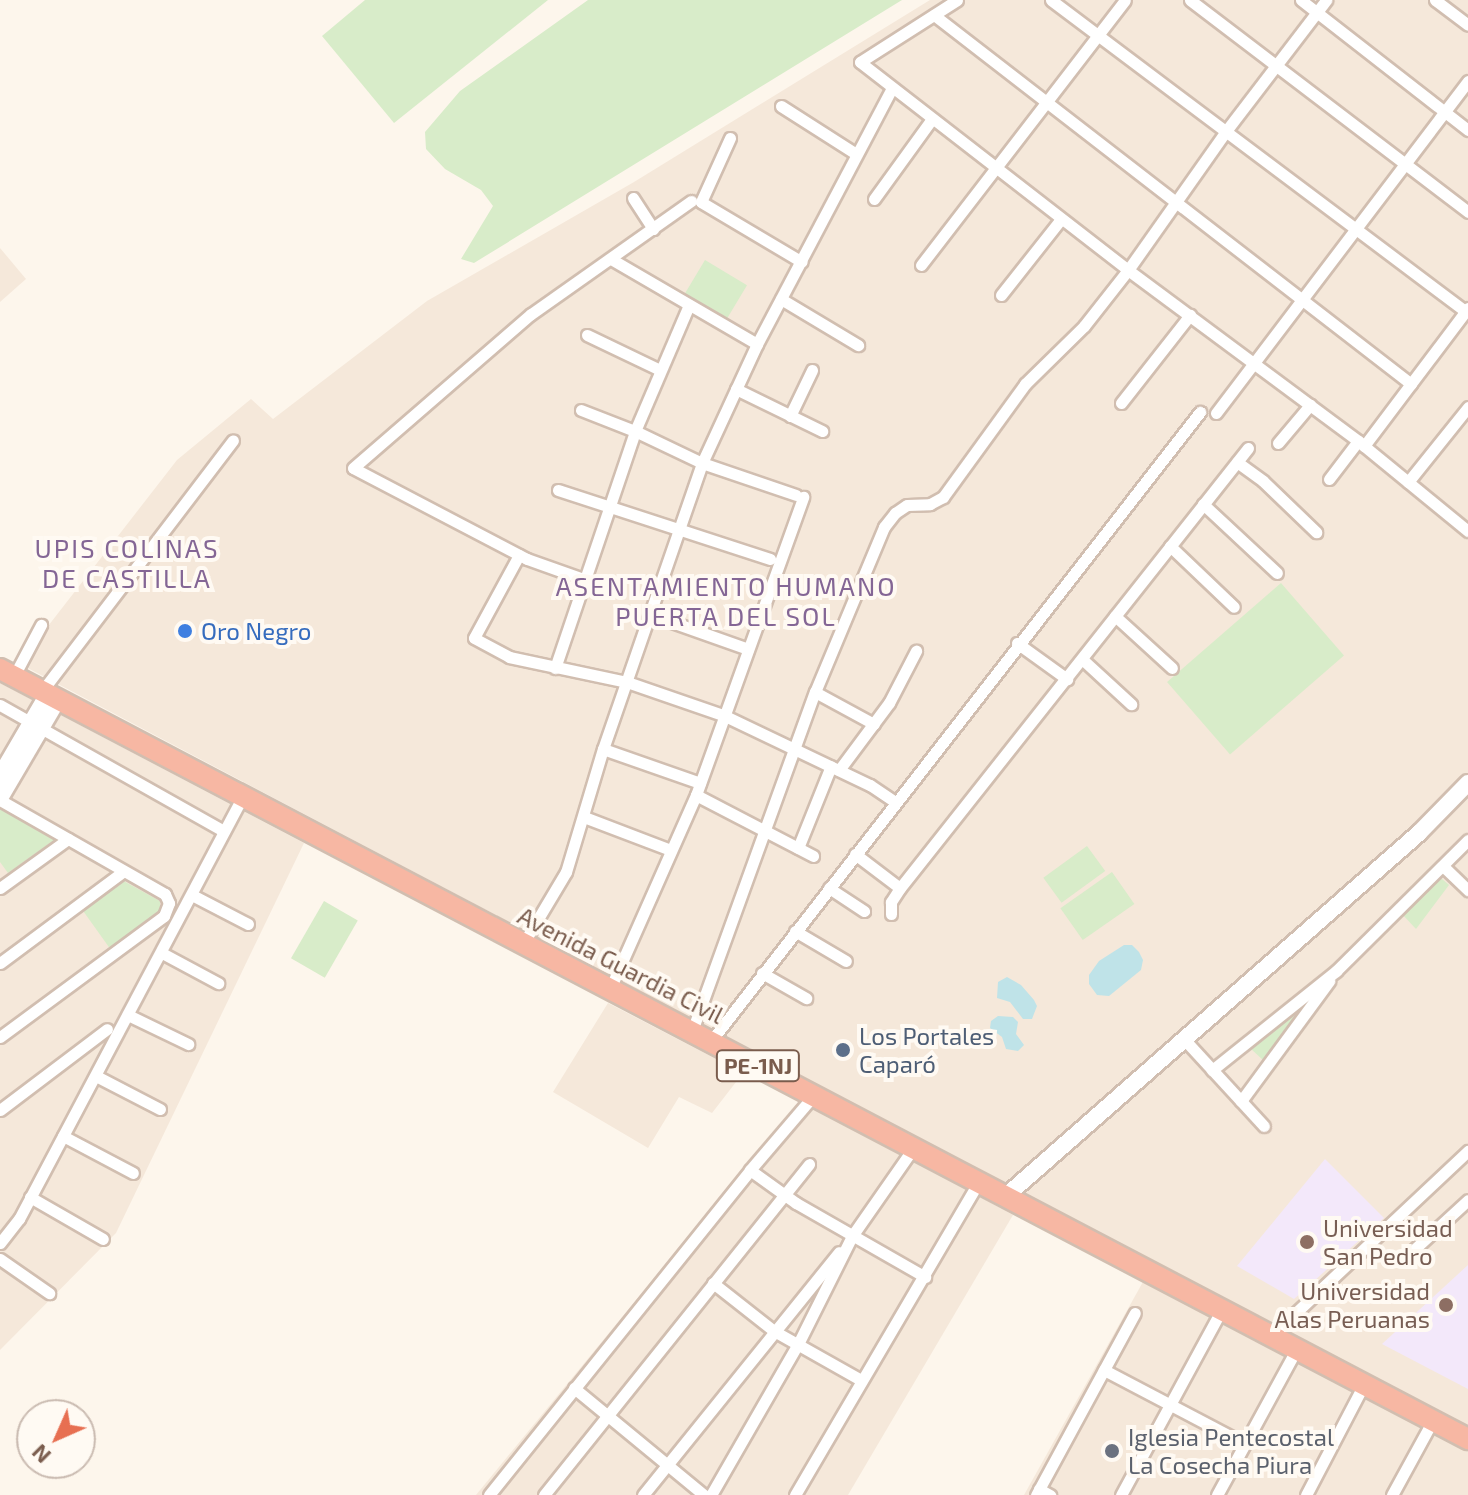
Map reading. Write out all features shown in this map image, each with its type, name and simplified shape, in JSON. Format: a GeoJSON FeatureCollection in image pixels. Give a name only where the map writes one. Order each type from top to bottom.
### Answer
{"type":"FeatureCollection","features":[{"type":"Feature","properties":{"kind":"highway","name":"PE-1NJ"},"geometry":{"type":"LineString","coordinates":[[7,672],[50,695]]}},
{"type":"Feature","properties":{"kind":"highway","name":"Avenida Guardia Civil"},"geometry":{"type":"LineString","coordinates":[[50,695],[1468,1439]]}},
{"type":"Feature","properties":{"kind":"street"},"geometry":{"type":"LineString","coordinates":[[957,0],[860,62],[1128,270],[1254,361],[1468,531]]}},
{"type":"Feature","properties":{"kind":"street"},"geometry":{"type":"LineString","coordinates":[[1051,0],[1354,227],[1465,316],[1329,479]]}},
{"type":"Feature","properties":{"kind":"street"},"geometry":{"type":"LineString","coordinates":[[921,265],[1125,0]]}},
{"type":"Feature","properties":{"kind":"street"},"geometry":{"type":"LineString","coordinates":[[1190,0],[1468,212]]}},
{"type":"Feature","properties":{"kind":"street"},"geometry":{"type":"LineString","coordinates":[[1301,0],[1468,130]]}},
{"type":"Feature","properties":{"kind":"street"},"geometry":{"type":"LineString","coordinates":[[692,1031],[815,692],[884,527],[895,513],[907,505],[930,504],[943,497],[1025,384],[1084,326],[1128,270],[1226,131],[1326,0]]}},
{"type":"Feature","properties":{"kind":"street"},"geometry":{"type":"LineString","coordinates":[[1435,0],[1468,25]]}},
{"type":"Feature","properties":{"kind":"street"},"geometry":{"type":"LineString","coordinates":[[934,15],[1411,384]]}},
{"type":"Feature","properties":{"kind":"street"},"geometry":{"type":"LineString","coordinates":[[1216,413],[1403,162],[1468,81]]}},
{"type":"Feature","properties":{"kind":"street"},"geometry":{"type":"LineString","coordinates":[[523,944],[566,872],[603,749],[652,615],[702,463],[757,344],[892,88]]}},
{"type":"Feature","properties":{"kind":"street"},"geometry":{"type":"LineString","coordinates":[[781,106],[856,154]]}},
{"type":"Feature","properties":{"kind":"street"},"geometry":{"type":"LineString","coordinates":[[874,199],[932,119]]}},
{"type":"Feature","properties":{"kind":"street"},"geometry":{"type":"LineString","coordinates":[[730,138],[701,202],[802,262]]}},
{"type":"Feature","properties":{"kind":"street"},"geometry":{"type":"LineString","coordinates":[[633,198],[653,229]]}},
{"type":"Feature","properties":{"kind":"street"},"geometry":{"type":"LineString","coordinates":[[586,580],[519,555],[353,468],[531,314],[691,201]]}},
{"type":"Feature","properties":{"kind":"street"},"geometry":{"type":"LineString","coordinates":[[1001,295],[1061,219]]}},
{"type":"Feature","properties":{"kind":"street"},"geometry":{"type":"LineString","coordinates":[[611,259],[757,344]]}},
{"type":"Feature","properties":{"kind":"street"},"geometry":{"type":"LineString","coordinates":[[781,299],[858,345]]}},
{"type":"Feature","properties":{"kind":"street"},"geometry":{"type":"LineString","coordinates":[[555,668],[635,431],[658,369],[689,305]]}},
{"type":"Feature","properties":{"kind":"street"},"geometry":{"type":"LineString","coordinates":[[1121,403],[1190,315]]}},
{"type":"Feature","properties":{"kind":"street"},"geometry":{"type":"LineString","coordinates":[[587,335],[658,369]]}},
{"type":"Feature","properties":{"kind":"street"},"geometry":{"type":"LineString","coordinates":[[790,416],[812,370]]}},
{"type":"Feature","properties":{"kind":"street"},"geometry":{"type":"LineString","coordinates":[[736,389],[822,431]]}},
{"type":"Feature","properties":{"kind":"street"},"geometry":{"type":"LineString","coordinates":[[1278,443],[1310,405]]}},
{"type":"Feature","properties":{"kind":"street"},"geometry":{"type":"LineString","coordinates":[[1408,482],[1468,407]]}},
{"type":"Feature","properties":{"kind":"street"},"geometry":{"type":"LineString","coordinates":[[581,410],[635,431],[702,463],[799,496],[696,795],[610,989]]}},
{"type":"Feature","properties":{"kind":"street"},"geometry":{"type":"LineString","coordinates":[[711,1041],[1017,643],[1200,412]]}},
{"type":"Feature","properties":{"kind":"street"},"geometry":{"type":"LineString","coordinates":[[0,1037],[166,913],[169,903],[165,894],[0,799],[50,695],[233,440]]}},
{"type":"Feature","properties":{"kind":"street"},"geometry":{"type":"LineString","coordinates":[[891,914],[891,902],[900,888],[1248,448]]}},
{"type":"Feature","properties":{"kind":"street"},"geometry":{"type":"LineString","coordinates":[[1237,462],[1263,481],[1316,532]]}},
{"type":"Feature","properties":{"kind":"street"},"geometry":{"type":"LineString","coordinates":[[558,490],[609,504],[770,559]]}},
{"type":"Feature","properties":{"kind":"street"},"geometry":{"type":"LineString","coordinates":[[1203,504],[1277,573]]}},
{"type":"Feature","properties":{"kind":"street"},"geometry":{"type":"LineString","coordinates":[[1170,546],[1234,607]]}},
{"type":"Feature","properties":{"kind":"street"},"geometry":{"type":"LineString","coordinates":[[519,555],[474,638],[509,657],[627,682],[723,715],[835,768],[895,802]]}},
{"type":"Feature","properties":{"kind":"street"},"geometry":{"type":"LineString","coordinates":[[652,615],[748,649]]}},
{"type":"Feature","properties":{"kind":"street"},"geometry":{"type":"LineString","coordinates":[[1115,616],[1172,668]]}},
{"type":"Feature","properties":{"kind":"street"},"geometry":{"type":"LineString","coordinates":[[7,672],[41,625]]}},
{"type":"Feature","properties":{"kind":"street"},"geometry":{"type":"LineString","coordinates":[[1017,643],[1067,679]]}},
{"type":"Feature","properties":{"kind":"street"},"geometry":{"type":"LineString","coordinates":[[798,848],[835,768],[874,724],[916,651]]}},
{"type":"Feature","properties":{"kind":"street"},"geometry":{"type":"LineString","coordinates":[[1082,659],[1131,704]]}},
{"type":"Feature","properties":{"kind":"street"},"geometry":{"type":"LineString","coordinates":[[815,692],[874,724]]}},
{"type":"Feature","properties":{"kind":"street"},"geometry":{"type":"LineString","coordinates":[[0,705],[224,831]]}},
{"type":"Feature","properties":{"kind":"street"},"geometry":{"type":"LineString","coordinates":[[0,776],[36,726]]}},
{"type":"Feature","properties":{"kind":"street"},"geometry":{"type":"LineString","coordinates":[[603,749],[700,783]]}},
{"type":"Feature","properties":{"kind":"street"},"geometry":{"type":"LineString","coordinates":[[1006,1196],[1419,833],[1468,783]]}},
{"type":"Feature","properties":{"kind":"street"},"geometry":{"type":"LineString","coordinates":[[696,795],[813,856]]}},
{"type":"Feature","properties":{"kind":"street"},"geometry":{"type":"LineString","coordinates":[[0,1243],[30,1197],[96,1076],[243,796]]}},
{"type":"Feature","properties":{"kind":"street"},"geometry":{"type":"LineString","coordinates":[[584,817],[671,850]]}},
{"type":"Feature","properties":{"kind":"street"},"geometry":{"type":"LineString","coordinates":[[0,888],[68,839]]}},
{"type":"Feature","properties":{"kind":"street"},"geometry":{"type":"LineString","coordinates":[[1212,1070],[1336,971],[1468,840]]}},
{"type":"Feature","properties":{"kind":"street"},"geometry":{"type":"LineString","coordinates":[[855,854],[900,888]]}},
{"type":"Feature","properties":{"kind":"street"},"geometry":{"type":"LineString","coordinates":[[1443,866],[1468,890]]}},
{"type":"Feature","properties":{"kind":"street"},"geometry":{"type":"LineString","coordinates":[[0,963],[124,871]]}},
{"type":"Feature","properties":{"kind":"street"},"geometry":{"type":"LineString","coordinates":[[829,888],[864,911]]}},
{"type":"Feature","properties":{"kind":"street"},"geometry":{"type":"LineString","coordinates":[[192,895],[248,924]]}},
{"type":"Feature","properties":{"kind":"street"},"geometry":{"type":"LineString","coordinates":[[795,931],[846,961]]}},
{"type":"Feature","properties":{"kind":"street"},"geometry":{"type":"LineString","coordinates":[[162,953],[218,983]]}},
{"type":"Feature","properties":{"kind":"street"},"geometry":{"type":"LineString","coordinates":[[1241,1101],[1336,971]]}},
{"type":"Feature","properties":{"kind":"street"},"geometry":{"type":"LineString","coordinates":[[762,973],[806,998]]}},
{"type":"Feature","properties":{"kind":"street"},"geometry":{"type":"LineString","coordinates":[[128,1015],[188,1044]]}},
{"type":"Feature","properties":{"kind":"street"},"geometry":{"type":"LineString","coordinates":[[0,1110],[107,1029]]}},
{"type":"Feature","properties":{"kind":"street"},"geometry":{"type":"LineString","coordinates":[[1184,1039],[1264,1126]]}},
{"type":"Feature","properties":{"kind":"street"},"geometry":{"type":"LineString","coordinates":[[96,1076],[160,1109]]}},
{"type":"Feature","properties":{"kind":"street"},"geometry":{"type":"LineString","coordinates":[[489,1495],[814,1095]]}},
{"type":"Feature","properties":{"kind":"street"},"geometry":{"type":"LineString","coordinates":[[63,1136],[133,1173]]}},
{"type":"Feature","properties":{"kind":"street"},"geometry":{"type":"LineString","coordinates":[[643,1495],[852,1236],[914,1147]]}},
{"type":"Feature","properties":{"kind":"street"},"geometry":{"type":"LineString","coordinates":[[1272,1335],[1468,1151]]}},
{"type":"Feature","properties":{"kind":"street"},"geometry":{"type":"LineString","coordinates":[[544,1495],[809,1164]]}},
{"type":"Feature","properties":{"kind":"street"},"geometry":{"type":"LineString","coordinates":[[750,1170],[784,1195],[925,1277]]}},
{"type":"Feature","properties":{"kind":"street"},"geometry":{"type":"LineString","coordinates":[[795,1495],[979,1182]]}},
{"type":"Feature","properties":{"kind":"street"},"geometry":{"type":"LineString","coordinates":[[30,1197],[103,1239]]}},
{"type":"Feature","properties":{"kind":"street"},"geometry":{"type":"LineString","coordinates":[[1408,1255],[1468,1200]]}},
{"type":"Feature","properties":{"kind":"street"},"geometry":{"type":"LineString","coordinates":[[711,1495],[798,1344],[852,1236]]}},
{"type":"Feature","properties":{"kind":"street"},"geometry":{"type":"LineString","coordinates":[[0,1259],[49,1293]]}},
{"type":"Feature","properties":{"kind":"street"},"geometry":{"type":"LineString","coordinates":[[713,1283],[774,1331],[861,1380]]}},
{"type":"Feature","properties":{"kind":"street"},"geometry":{"type":"LineString","coordinates":[[1121,1495],[1222,1309]]}},
{"type":"Feature","properties":{"kind":"street"},"geometry":{"type":"LineString","coordinates":[[1041,1493],[1135,1313]]}},
{"type":"Feature","properties":{"kind":"street"},"geometry":{"type":"LineString","coordinates":[[1217,1495],[1297,1348]]}},
{"type":"Feature","properties":{"kind":"street"},"geometry":{"type":"LineString","coordinates":[[1104,1370],[1245,1444]]}},
{"type":"Feature","properties":{"kind":"street"},"geometry":{"type":"LineString","coordinates":[[1306,1495],[1364,1384]]}},
{"type":"Feature","properties":{"kind":"street"},"geometry":{"type":"LineString","coordinates":[[574,1388],[704,1495]]}},
{"type":"Feature","properties":{"kind":"street"},"geometry":{"type":"LineString","coordinates":[[1392,1495],[1433,1420]]}},
{"type":"Feature","properties":{"kind":"shaded area"},"geometry":{"type":"Polygon","coordinates":[[[930,0],[1468,0],[1468,1428],[22,665],[45,630],[177,460],[251,399],[273,419],[427,301],[634,182],[930,0]]]}},
{"type":"Feature","properties":{"kind":"shaded area"},"geometry":{"type":"Polygon","coordinates":[[[0,248],[26,279],[0,302],[0,248]]]}},
{"type":"Feature","properties":{"kind":"shaded area"},"geometry":{"type":"Polygon","coordinates":[[[0,683],[304,843],[116,1233],[0,1350],[0,683]]]}},
{"type":"Feature","properties":{"kind":"shaded area"},"geometry":{"type":"Polygon","coordinates":[[[608,1003],[743,1073],[712,1113],[679,1097],[648,1148],[553,1092],[608,1003]]]}},
{"type":"Feature","properties":{"kind":"shaded area"},"geometry":{"type":"Polygon","coordinates":[[[801,1099],[1013,1215],[848,1495],[476,1495],[801,1099]]]}},
{"type":"Feature","properties":{"kind":"shaded area","name":"Universidad San Pedro"},"geometry":{"type":"Polygon","coordinates":[[[1325,1159],[1384,1218],[1294,1299],[1237,1266],[1325,1159]]]}},
{"type":"Feature","properties":{"kind":"shaded area","name":"Universidad Alas Peruanas"},"geometry":{"type":"Polygon","coordinates":[[[1468,1265],[1468,1389],[1382,1344],[1468,1265]]]}},
{"type":"Feature","properties":{"kind":"shaded area"},"geometry":{"type":"Polygon","coordinates":[[[1144,1280],[1468,1450],[1468,1495],[1024,1495],[1144,1280]]]}},
{"type":"Feature","properties":{"kind":"green space"},"geometry":{"type":"Polygon","coordinates":[[[365,0],[548,0],[394,123],[322,36],[365,0]]]}},
{"type":"Feature","properties":{"kind":"green space"},"geometry":{"type":"Polygon","coordinates":[[[588,0],[902,0],[474,263],[461,259],[493,206],[481,190],[445,169],[426,149],[425,132],[460,91],[588,0]]]}},
{"type":"Feature","properties":{"kind":"green space"},"geometry":{"type":"Polygon","coordinates":[[[705,260],[747,285],[727,319],[685,293],[705,260]]]}},
{"type":"Feature","properties":{"kind":"green space"},"geometry":{"type":"Polygon","coordinates":[[[1281,583],[1344,655],[1230,755],[1167,682],[1281,583]]]}},
{"type":"Feature","properties":{"kind":"green space"},"geometry":{"type":"Polygon","coordinates":[[[3,806],[57,838],[8,873],[0,862],[0,809],[3,806]]]}},
{"type":"Feature","properties":{"kind":"green space"},"geometry":{"type":"Polygon","coordinates":[[[1087,846],[1105,871],[1062,903],[1043,878],[1087,846]]]}},
{"type":"Feature","properties":{"kind":"green space"},"geometry":{"type":"Polygon","coordinates":[[[1112,872],[1134,904],[1083,940],[1060,908],[1112,872]]]}},
{"type":"Feature","properties":{"kind":"green space"},"geometry":{"type":"Polygon","coordinates":[[[1441,878],[1449,885],[1416,929],[1401,913],[1441,878]]]}},
{"type":"Feature","properties":{"kind":"green space"},"geometry":{"type":"Polygon","coordinates":[[[120,879],[160,901],[160,913],[111,950],[81,908],[120,879]]]}},
{"type":"Feature","properties":{"kind":"green space"},"geometry":{"type":"Polygon","coordinates":[[[324,901],[358,920],[325,978],[291,958],[324,901]]]}},
{"type":"Feature","properties":{"kind":"green space"},"geometry":{"type":"Polygon","coordinates":[[[1319,990],[1264,1061],[1250,1048],[1319,990]]]}},
{"type":"Feature","properties":{"kind":"water"},"geometry":{"type":"Polygon","coordinates":[[[1124,945],[1132,945],[1139,952],[1143,960],[1141,970],[1109,996],[1097,995],[1089,984],[1089,975],[1099,961],[1124,945]]]}},
{"type":"Feature","properties":{"kind":"water"},"geometry":{"type":"Polygon","coordinates":[[[1007,977],[1021,985],[1034,1000],[1037,1006],[1032,1019],[1023,1019],[1010,1002],[997,998],[998,982],[1007,977]]]}},
{"type":"Feature","properties":{"kind":"water"},"geometry":{"type":"Polygon","coordinates":[[[998,1016],[1013,1017],[1018,1022],[1016,1034],[1024,1045],[1018,1051],[1006,1049],[1002,1037],[990,1028],[991,1021],[998,1016]]]}},
{"type":"Feature","properties":{"kind":"place","name":"Oro Negro"},"geometry":{"type":"Point","coordinates":[185,631]}},
{"type":"Feature","properties":{"kind":"place","name":"Los Portales Caparó"},"geometry":{"type":"Point","coordinates":[843,1050]}},
{"type":"Feature","properties":{"kind":"place","name":"Universidad San Pedro"},"geometry":{"type":"Point","coordinates":[1307,1242]}},
{"type":"Feature","properties":{"kind":"place","name":"Universidad Alas Peruanas"},"geometry":{"type":"Point","coordinates":[1446,1305]}},
{"type":"Feature","properties":{"kind":"place","name":"Iglesia Pentecostal La Cosecha Piura"},"geometry":{"type":"Point","coordinates":[1112,1451]}},
{"type":"Feature","properties":{"kind":"district","name":"UPIS COLINAS DE CASTILLA"},"geometry":{"type":"Point","coordinates":[127,563]}},
{"type":"Feature","properties":{"kind":"district","name":"ASENTAMIENTO HUMANO PUERTA DEL SOL"},"geometry":{"type":"Point","coordinates":[726,601]}}]}
